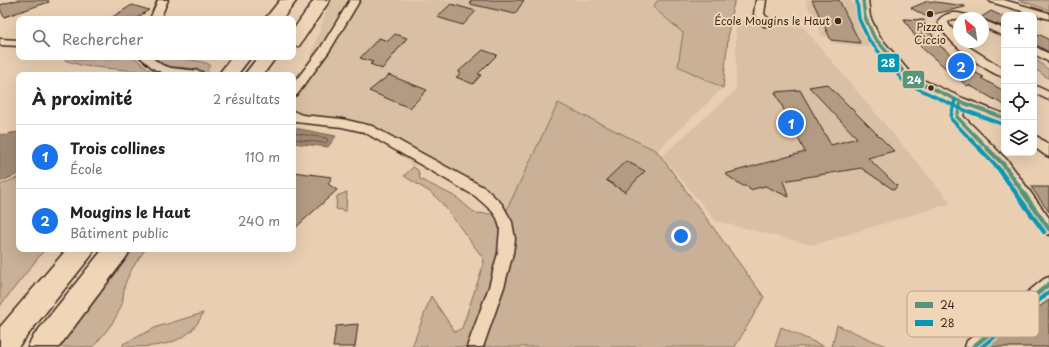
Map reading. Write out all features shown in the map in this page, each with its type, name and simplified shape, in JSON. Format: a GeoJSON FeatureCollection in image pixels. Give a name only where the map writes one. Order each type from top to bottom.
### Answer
{"type":"FeatureCollection","features":[{"type":"Feature","properties":{"kind":"highway"},"geometry":{"type":"LineString","coordinates":[[276,16],[289,0]]}},
{"type":"Feature","properties":{"kind":"highway"},"geometry":{"type":"LineString","coordinates":[[296,20],[311,0]]}},
{"type":"Feature","properties":{"kind":"highway"},"geometry":{"type":"LineString","coordinates":[[296,38],[322,0]]}},
{"type":"Feature","properties":{"kind":"highway"},"geometry":{"type":"LineString","coordinates":[[216,72],[237,60]]}},
{"type":"Feature","properties":{"kind":"highway"},"geometry":{"type":"LineString","coordinates":[[255,72],[265,60]]}},
{"type":"Feature","properties":{"kind":"highway"},"geometry":{"type":"LineString","coordinates":[[273,72],[280,60]]}},
{"type":"Feature","properties":{"kind":"highway"},"geometry":{"type":"LineString","coordinates":[[0,328],[63,252]]}},
{"type":"Feature","properties":{"kind":"highway"},"geometry":{"type":"LineString","coordinates":[[1,347],[80,252]]}},
{"type":"Feature","properties":{"kind":"highway"},"geometry":{"type":"LineString","coordinates":[[42,347],[116,252]]}},
{"type":"Feature","properties":{"kind":"street"},"geometry":{"type":"LineString","coordinates":[[156,16],[163,0]]}},
{"type":"Feature","properties":{"kind":"street"},"geometry":{"type":"LineString","coordinates":[[296,85],[325,50],[355,0]]}},
{"type":"Feature","properties":{"kind":"street"},"geometry":{"type":"LineString","coordinates":[[761,0],[759,14],[768,24]]}},
{"type":"Feature","properties":{"kind":"street"},"geometry":{"type":"LineString","coordinates":[[863,0],[862,3],[865,17],[874,37],[908,77],[961,102],[1001,117]]}},
{"type":"Feature","properties":{"kind":"street"},"geometry":{"type":"LineString","coordinates":[[994,0],[1049,16]]}},
{"type":"Feature","properties":{"kind":"street"},"geometry":{"type":"LineString","coordinates":[[953,15],[946,18],[944,21],[944,26],[953,36]]}},
{"type":"Feature","properties":{"kind":"street"},"geometry":{"type":"LineString","coordinates":[[989,26],[1001,32]]}},
{"type":"Feature","properties":{"kind":"street"},"geometry":{"type":"LineString","coordinates":[[0,42],[16,43]]}},
{"type":"Feature","properties":{"kind":"street"},"geometry":{"type":"LineString","coordinates":[[964,48],[1001,72]]}},
{"type":"Feature","properties":{"kind":"street"},"geometry":{"type":"LineString","coordinates":[[1037,51],[1049,59]]}},
{"type":"Feature","properties":{"kind":"street"},"geometry":{"type":"LineString","coordinates":[[148,60],[161,70],[167,72]]}},
{"type":"Feature","properties":{"kind":"street"},"geometry":{"type":"LineString","coordinates":[[1037,90],[1049,96]]}},
{"type":"Feature","properties":{"kind":"street"},"geometry":{"type":"LineString","coordinates":[[961,102],[958,117],[1003,164],[1049,229]]}},
{"type":"Feature","properties":{"kind":"street"},"geometry":{"type":"LineString","coordinates":[[296,116],[368,128],[480,192],[493,202],[500,212],[507,229],[507,248],[490,304],[474,347]]}},
{"type":"Feature","properties":{"kind":"street"},"geometry":{"type":"LineString","coordinates":[[1037,142],[1049,152]]}},
{"type":"Feature","properties":{"kind":"street"},"geometry":{"type":"LineString","coordinates":[[1039,292],[1049,284]]}},
{"type":"Feature","properties":{"kind":"street"},"geometry":{"type":"LineString","coordinates":[[973,347],[985,337]]}},
{"type":"Feature","properties":{"kind":"shaded area"},"geometry":{"type":"Polygon","coordinates":[[[330,0],[658,0],[653,7],[683,33],[678,66],[723,88],[657,151],[558,103],[507,211],[489,189],[425,154],[413,167],[403,156],[371,134],[348,128],[296,122],[296,81],[307,68],[330,0]]]}},
{"type":"Feature","properties":{"kind":"shaded area"},"geometry":{"type":"Polygon","coordinates":[[[658,0],[735,0],[730,18],[723,88],[678,66],[683,33],[653,7],[658,0]]]}},
{"type":"Feature","properties":{"kind":"shaded area","name":"École Mougins le Haut"},"geometry":{"type":"Polygon","coordinates":[[[805,0],[849,0],[857,6],[870,47],[831,43],[828,37],[822,36],[805,0]]]}},
{"type":"Feature","properties":{"kind":"shaded area"},"geometry":{"type":"Polygon","coordinates":[[[1018,0],[1049,0],[1049,10],[1018,0]]]}},
{"type":"Feature","properties":{"kind":"shaded area"},"geometry":{"type":"Polygon","coordinates":[[[736,21],[803,27],[951,203],[813,245],[716,221],[662,156],[736,90],[736,21]]]}},
{"type":"Feature","properties":{"kind":"shaded area"},"geometry":{"type":"Polygon","coordinates":[[[64,60],[138,60],[152,72],[138,72],[84,66],[64,60]]]}},
{"type":"Feature","properties":{"kind":"shaded area"},"geometry":{"type":"Polygon","coordinates":[[[158,60],[192,60],[210,65],[205,72],[199,72],[201,69],[163,66],[158,60]]]}},
{"type":"Feature","properties":{"kind":"shaded area"},"geometry":{"type":"Polygon","coordinates":[[[1037,60],[1049,70],[1049,79],[1037,70],[1037,60]]]}},
{"type":"Feature","properties":{"kind":"shaded area"},"geometry":{"type":"Polygon","coordinates":[[[558,103],[657,151],[764,297],[735,347],[412,347],[431,296],[455,332],[462,328],[484,263],[483,258],[442,203],[430,192],[404,176],[413,167],[418,170],[420,179],[456,197],[475,213],[493,214],[506,211],[558,103]]]}},
{"type":"Feature","properties":{"kind":"shaded area"},"geometry":{"type":"Polygon","coordinates":[[[16,178],[16,252],[43,252],[0,306],[0,185],[16,178]]]}},
{"type":"Feature","properties":{"kind":"shaded area"},"geometry":{"type":"Polygon","coordinates":[[[347,192],[346,211],[336,209],[337,196],[347,192]]]}},
{"type":"Feature","properties":{"kind":"shaded area"},"geometry":{"type":"Polygon","coordinates":[[[132,252],[144,252],[137,261],[125,284],[123,300],[118,314],[93,347],[60,347],[132,252]]]}},
{"type":"Feature","properties":{"kind":"shaded area"},"geometry":{"type":"Polygon","coordinates":[[[203,313],[197,324],[189,333],[180,339],[158,345],[123,347],[123,344],[157,327],[203,313]]]}},
{"type":"Feature","properties":{"kind":"shaded area"},"geometry":{"type":"Polygon","coordinates":[[[837,325],[888,347],[832,347],[837,325]]]}},
{"type":"Feature","properties":{"kind":"shaded area"},"geometry":{"type":"Polygon","coordinates":[[[781,327],[825,347],[775,347],[781,327]]]}},
{"type":"Feature","properties":{"kind":"water"},"geometry":{"type":"Polygon","coordinates":[[[296,128],[336,136],[328,147],[296,143],[296,128]]]}},
{"type":"Feature","properties":{"kind":"water"},"geometry":{"type":"Polygon","coordinates":[[[16,132],[16,175],[0,182],[0,134],[7,136],[10,133],[16,132]]]}},
{"type":"Feature","properties":{"kind":"building"},"geometry":{"type":"Polygon","coordinates":[[[17,0],[48,0],[49,2],[4,17],[0,9],[0,5],[17,0]]]}},
{"type":"Feature","properties":{"kind":"building"},"geometry":{"type":"Polygon","coordinates":[[[471,0],[524,0],[515,14],[470,4],[471,0]]]}},
{"type":"Feature","properties":{"kind":"building"},"geometry":{"type":"Polygon","coordinates":[[[812,0],[839,0],[860,43],[831,40],[812,0]]]}},
{"type":"Feature","properties":{"kind":"building"},"geometry":{"type":"Polygon","coordinates":[[[928,1],[965,7],[925,16],[911,8],[928,1]]]}},
{"type":"Feature","properties":{"kind":"building"},"geometry":{"type":"Polygon","coordinates":[[[451,4],[476,11],[463,25],[437,17],[451,4]]]}},
{"type":"Feature","properties":{"kind":"building"},"geometry":{"type":"Polygon","coordinates":[[[132,5],[149,10],[140,16],[114,16],[132,5]]]}},
{"type":"Feature","properties":{"kind":"building"},"geometry":{"type":"Polygon","coordinates":[[[991,11],[1001,16],[1001,26],[989,21],[989,12],[991,11]]]}},
{"type":"Feature","properties":{"kind":"building"},"geometry":{"type":"Polygon","coordinates":[[[904,19],[924,20],[934,38],[941,45],[939,45],[962,63],[960,65],[984,77],[981,78],[1001,89],[1001,103],[969,85],[967,86],[923,49],[904,19]]]}},
{"type":"Feature","properties":{"kind":"building"},"geometry":{"type":"Polygon","coordinates":[[[395,34],[407,38],[382,69],[370,64],[373,62],[360,58],[379,38],[388,41],[395,34]]]}},
{"type":"Feature","properties":{"kind":"building"},"geometry":{"type":"Polygon","coordinates":[[[1041,35],[1049,40],[1049,52],[1037,46],[1037,36],[1041,35]]]}},
{"type":"Feature","properties":{"kind":"building"},"geometry":{"type":"Polygon","coordinates":[[[483,50],[497,55],[478,74],[481,75],[473,84],[456,77],[461,73],[458,72],[483,50]]]}},
{"type":"Feature","properties":{"kind":"building"},"geometry":{"type":"Polygon","coordinates":[[[389,75],[427,90],[410,108],[369,91],[389,75]]]}},
{"type":"Feature","properties":{"kind":"building"},"geometry":{"type":"Polygon","coordinates":[[[827,84],[894,151],[868,158],[897,186],[894,190],[861,168],[783,181],[789,197],[765,186],[750,190],[747,186],[743,186],[725,174],[805,152],[775,92],[800,90],[831,145],[857,138],[809,87],[827,84]]]}},
{"type":"Feature","properties":{"kind":"building"},"geometry":{"type":"Polygon","coordinates":[[[626,161],[645,171],[625,192],[606,180],[626,161]]]}},
{"type":"Feature","properties":{"kind":"building"},"geometry":{"type":"Polygon","coordinates":[[[296,172],[332,177],[328,184],[337,190],[296,227],[296,172]]]}},
{"type":"Feature","properties":{"kind":"building"},"geometry":{"type":"Polygon","coordinates":[[[1031,187],[1049,187],[1049,212],[1031,187]]]}},
{"type":"Feature","properties":{"kind":"building"},"geometry":{"type":"Polygon","coordinates":[[[1049,300],[1049,347],[987,347],[999,337],[1039,337],[1039,307],[1049,300]]]}},
{"type":"Feature","properties":{"kind":"building"},"geometry":{"type":"Polygon","coordinates":[[[358,324],[355,347],[333,347],[336,326],[358,324]]]}},
{"type":"Feature","properties":{"kind":"transit line","name":"24"},"geometry":{"type":"LineString","coordinates":[[863,0],[865,17],[874,37],[908,77],[961,102],[1001,117]]}},
{"type":"Feature","properties":{"kind":"transit line","name":"28"},"geometry":{"type":"LineString","coordinates":[[857,1],[859,19],[869,40],[904,82],[959,108],[1001,124]]}},
{"type":"Feature","properties":{"kind":"transit line","name":"28"},"geometry":{"type":"LineString","coordinates":[[955,100],[951,116],[952,120],[998,168],[1044,232]]}},
{"type":"Feature","properties":{"kind":"transit line","name":"24"},"geometry":{"type":"LineString","coordinates":[[961,102],[957,117],[1003,164],[1049,229]]}},
{"type":"Feature","properties":{"kind":"transit line","name":"24"},"geometry":{"type":"LineString","coordinates":[[1039,292],[1049,284]]}},
{"type":"Feature","properties":{"kind":"transit line","name":"28"},"geometry":{"type":"LineString","coordinates":[[1039,300],[1049,292]]}},
{"type":"Feature","properties":{"kind":"transit line","name":"24"},"geometry":{"type":"LineString","coordinates":[[973,347],[985,337]]}},
{"type":"Feature","properties":{"kind":"transit line","name":"28"},"geometry":{"type":"LineString","coordinates":[[982,347],[994,337]]}},
{"type":"Feature","properties":{"kind":"place","name":"Pizza Ciccio"},"geometry":{"type":"Point","coordinates":[930,14]}},
{"type":"Feature","properties":{"kind":"place","name":"École Mougins le Haut"},"geometry":{"type":"Point","coordinates":[838,21]}},
{"type":"Feature","properties":{"kind":"place","name":"Mougins le Haut"},"geometry":{"type":"Point","coordinates":[961,66]}},
{"type":"Feature","properties":{"kind":"place","name":"Trois collines"},"geometry":{"type":"Point","coordinates":[791,123]}}]}
